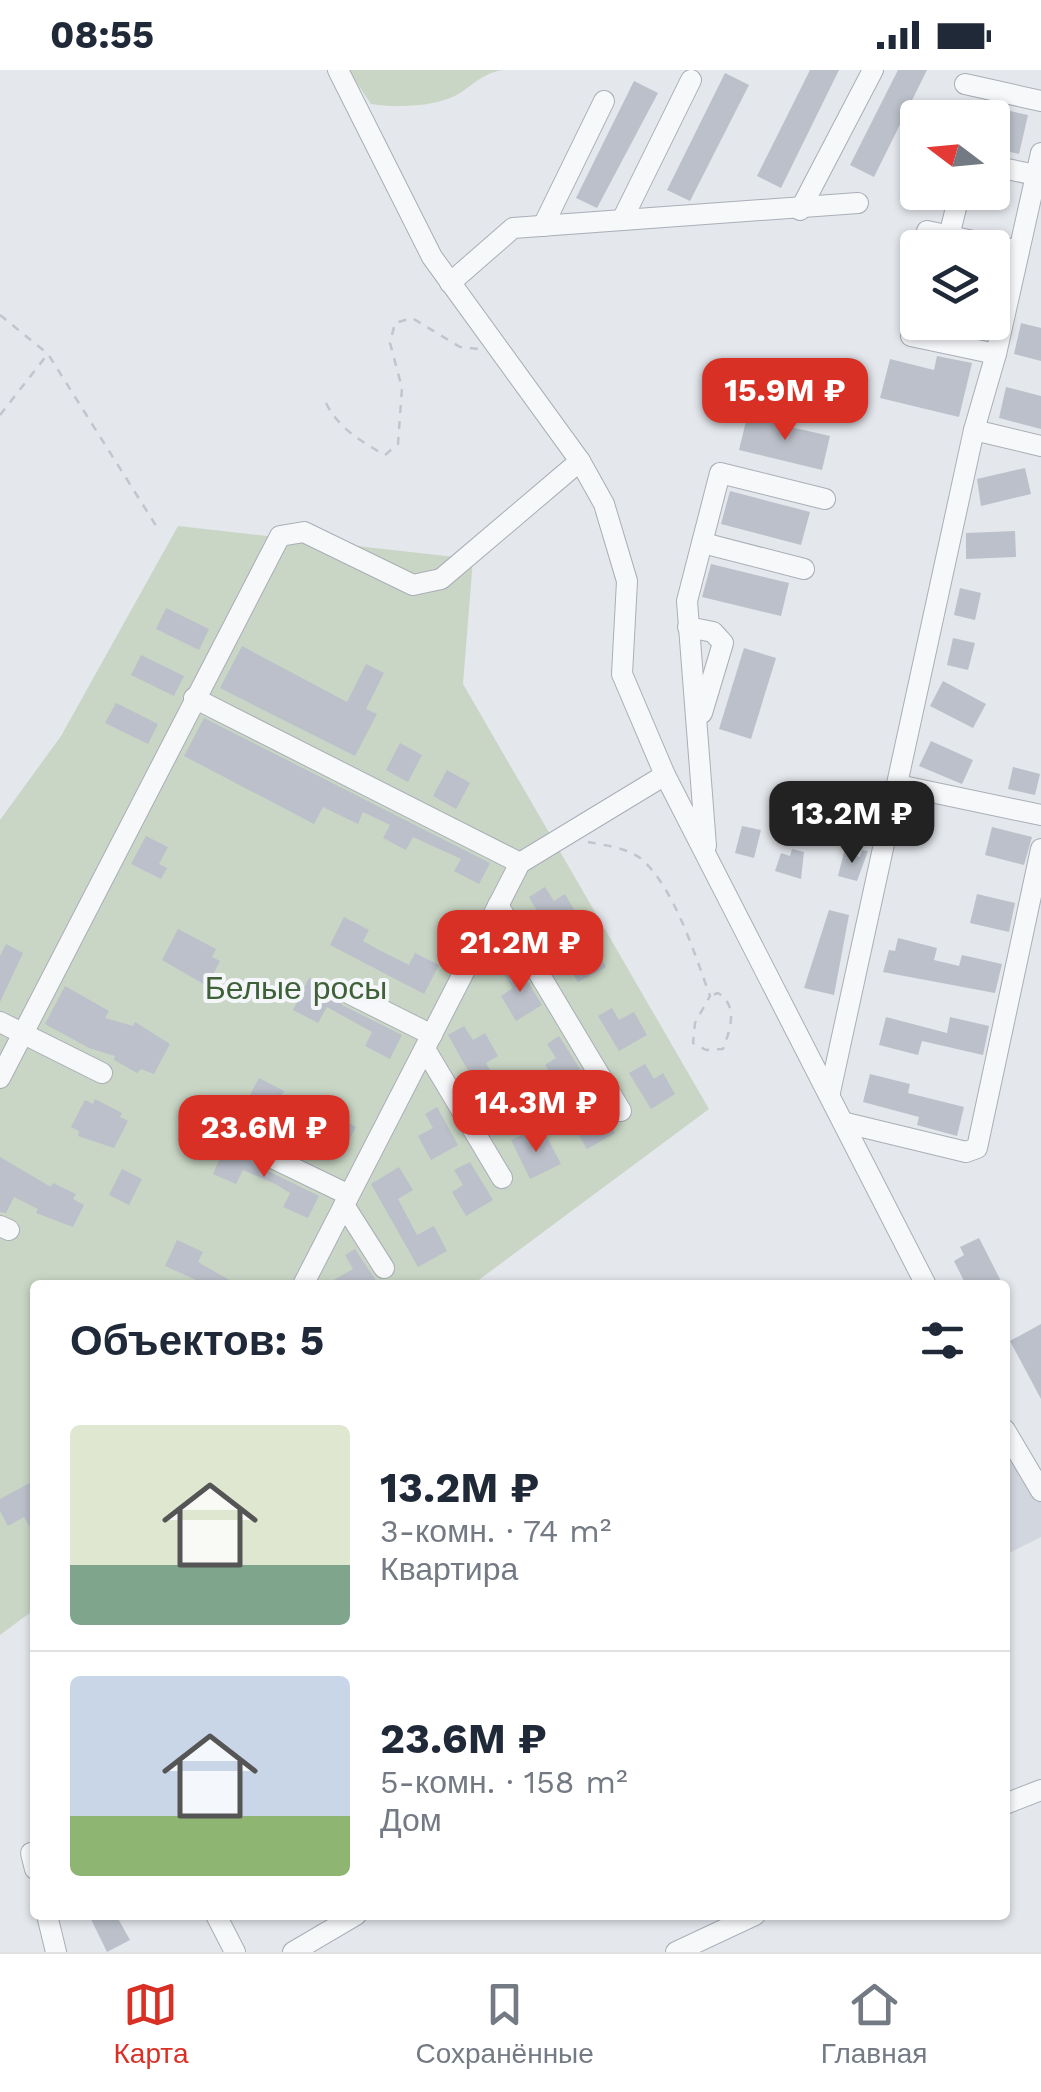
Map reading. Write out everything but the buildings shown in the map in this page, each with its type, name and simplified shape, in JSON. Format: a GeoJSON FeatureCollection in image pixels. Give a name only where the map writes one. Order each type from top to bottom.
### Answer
{"type":"FeatureCollection","features":[{"type":"Feature","properties":{"kind":"street"},"geometry":{"type":"LineString","coordinates":[[338,70],[432,257],[580,460],[604,504],[620,546],[627,581],[622,674],[665,775],[924,1280]]}},
{"type":"Feature","properties":{"kind":"street"},"geometry":{"type":"LineString","coordinates":[[800,210],[873,70]]}},
{"type":"Feature","properties":{"kind":"street"},"geometry":{"type":"LineString","coordinates":[[622,220],[691,80]]}},
{"type":"Feature","properties":{"kind":"street"},"geometry":{"type":"LineString","coordinates":[[965,84],[1041,101]]}},
{"type":"Feature","properties":{"kind":"street"},"geometry":{"type":"LineString","coordinates":[[544,226],[604,101]]}},
{"type":"Feature","properties":{"kind":"street"},"geometry":{"type":"LineString","coordinates":[[830,1092],[974,430],[996,354],[1041,153]]}},
{"type":"Feature","properties":{"kind":"street"},"geometry":{"type":"LineString","coordinates":[[1010,170],[1036,175]]}},
{"type":"Feature","properties":{"kind":"street"},"geometry":{"type":"LineString","coordinates":[[450,282],[499,236],[513,228],[858,203]]}},
{"type":"Feature","properties":{"kind":"street"},"geometry":{"type":"LineString","coordinates":[[1010,249],[1019,251]]}},
{"type":"Feature","properties":{"kind":"street"},"geometry":{"type":"LineString","coordinates":[[931,340],[996,354]]}},
{"type":"Feature","properties":{"kind":"street"},"geometry":{"type":"LineString","coordinates":[[974,430],[1041,446]]}},
{"type":"Feature","properties":{"kind":"street"},"geometry":{"type":"LineString","coordinates":[[0,1078],[280,536],[304,532],[413,585],[425,585],[441,579],[580,460]]}},
{"type":"Feature","properties":{"kind":"street"},"geometry":{"type":"LineString","coordinates":[[706,853],[687,601],[720,473],[825,498]]}},
{"type":"Feature","properties":{"kind":"street"},"geometry":{"type":"LineString","coordinates":[[703,542],[804,569]]}},
{"type":"Feature","properties":{"kind":"street"},"geometry":{"type":"LineString","coordinates":[[688,627],[713,632],[723,644],[699,724]]}},
{"type":"Feature","properties":{"kind":"street"},"geometry":{"type":"LineString","coordinates":[[194,698],[520,863]]}},
{"type":"Feature","properties":{"kind":"street"},"geometry":{"type":"LineString","coordinates":[[307,1280],[520,863],[665,775]]}},
{"type":"Feature","properties":{"kind":"street"},"geometry":{"type":"LineString","coordinates":[[898,784],[1041,815]]}},
{"type":"Feature","properties":{"kind":"street"},"geometry":{"type":"LineString","coordinates":[[846,1123],[966,1152],[977,1148],[1041,849]]}},
{"type":"Feature","properties":{"kind":"street"},"geometry":{"type":"LineString","coordinates":[[498,905],[621,1111]]}},
{"type":"Feature","properties":{"kind":"street"},"geometry":{"type":"LineString","coordinates":[[348,993],[428,1042],[502,1178]]}},
{"type":"Feature","properties":{"kind":"street"},"geometry":{"type":"LineString","coordinates":[[0,1022],[102,1072]]}},
{"type":"Feature","properties":{"kind":"street"},"geometry":{"type":"LineString","coordinates":[[260,1152],[347,1200],[384,1268]]}},
{"type":"Feature","properties":{"kind":"street"},"geometry":{"type":"LineString","coordinates":[[1010,1445],[1041,1491]]}},
{"type":"Feature","properties":{"kind":"street"},"geometry":{"type":"LineString","coordinates":[[1010,1802],[1041,1790]]}},
{"type":"Feature","properties":{"kind":"street"},"geometry":{"type":"LineString","coordinates":[[48,1920],[56,1952]]}},
{"type":"Feature","properties":{"kind":"street"},"geometry":{"type":"LineString","coordinates":[[219,1920],[236,1952]]}},
{"type":"Feature","properties":{"kind":"street"},"geometry":{"type":"LineString","coordinates":[[292,1952],[347,1920]]}},
{"type":"Feature","properties":{"kind":"street"},"geometry":{"type":"LineString","coordinates":[[676,1952],[743,1920]]}},
{"type":"Feature","properties":{"kind":"path"},"geometry":{"type":"LineString","coordinates":[[0,315],[48,354],[160,532]]}},
{"type":"Feature","properties":{"kind":"path"},"geometry":{"type":"LineString","coordinates":[[326,402],[332,415],[358,440],[385,455],[398,444],[402,388],[390,342],[394,323],[412,318],[460,347],[479,349],[490,338]]}},
{"type":"Feature","properties":{"kind":"path"},"geometry":{"type":"LineString","coordinates":[[0,415],[48,354]]}},
{"type":"Feature","properties":{"kind":"path"},"geometry":{"type":"LineString","coordinates":[[562,836],[637,855],[654,872],[689,937],[710,996]]}},
{"type":"Feature","properties":{"kind":"path"},"geometry":{"type":"LineString","coordinates":[[718,993],[726,998],[732,1011],[723,1049],[706,1050],[692,1043],[694,1022],[710,996],[718,993]]}},
{"type":"Feature","properties":{"kind":"shaded area"},"geometry":{"type":"Polygon","coordinates":[[[1010,1434],[1041,1489],[1041,1537],[1010,1552],[1010,1434]]]}},
{"type":"Feature","properties":{"kind":"green space"},"geometry":{"type":"Polygon","coordinates":[[[348,70],[502,70],[484,76],[451,98],[405,106],[371,104],[348,70]]]}},
{"type":"Feature","properties":{"kind":"green space","name":"Белые росы"},"geometry":{"type":"Polygon","coordinates":[[[178,526],[473,559],[463,684],[709,1109],[479,1280],[30,1280],[30,1613],[0,1635],[0,820],[61,736],[178,526]]]}}]}
